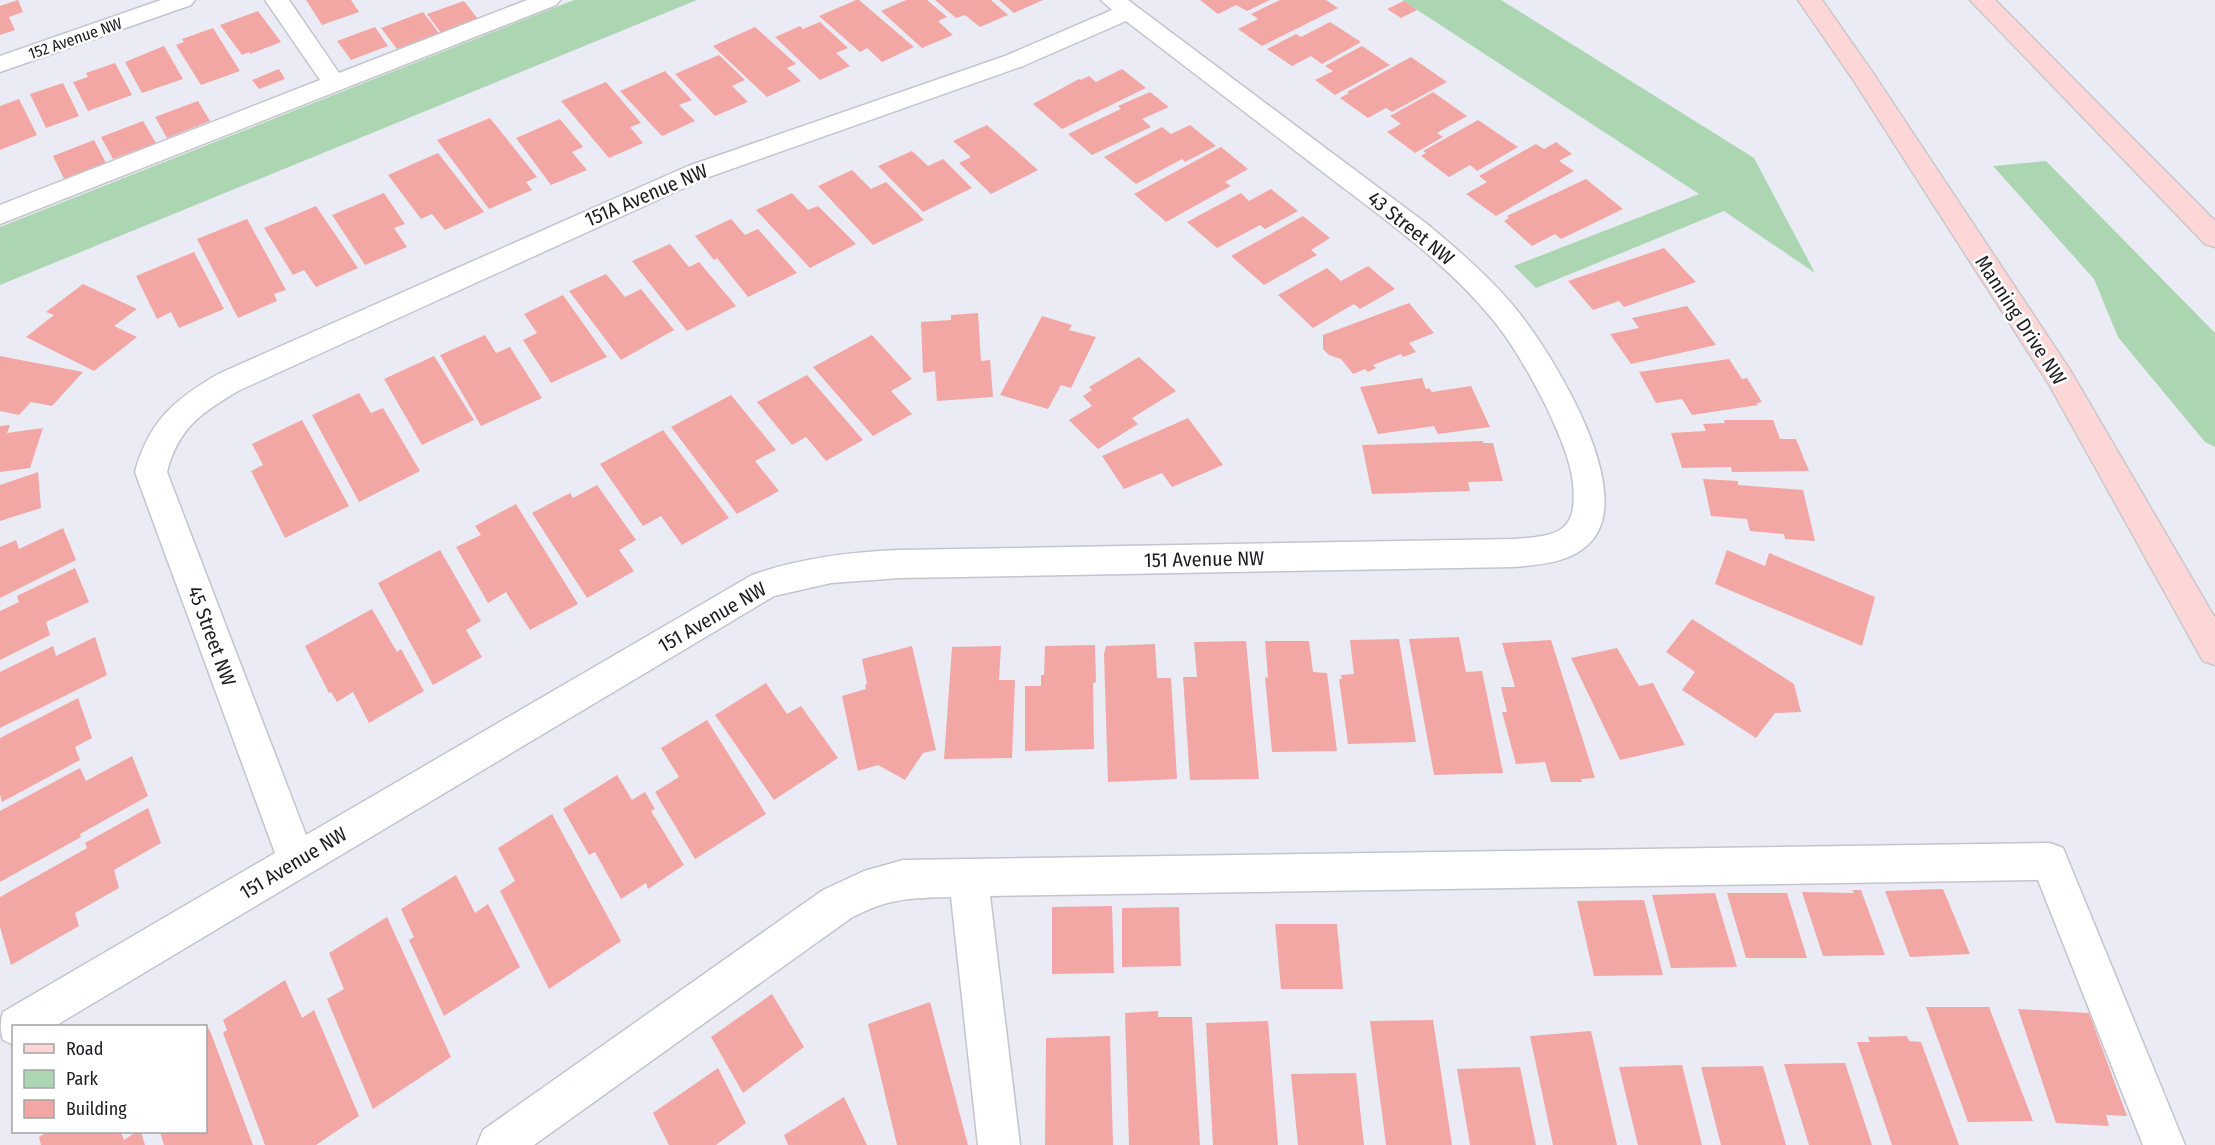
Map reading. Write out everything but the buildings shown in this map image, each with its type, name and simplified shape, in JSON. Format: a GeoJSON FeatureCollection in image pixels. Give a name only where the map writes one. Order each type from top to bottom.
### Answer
{"type":"FeatureCollection","features":[{"type":"Feature","properties":{"kind":"main road","name":"Manning Drive NW"},"geometry":{"type":"LineString","coordinates":[[1810,0],[1864,78],[2060,378],[2215,650]]}},
{"type":"Feature","properties":{"kind":"main road"},"geometry":{"type":"LineString","coordinates":[[1982,0],[2215,237]]}},
{"type":"Feature","properties":{"kind":"street","name":"152 Avenue NW"},"geometry":{"type":"LineString","coordinates":[[0,64],[183,0]]}},
{"type":"Feature","properties":{"kind":"street"},"geometry":{"type":"LineString","coordinates":[[277,0],[334,83]]}},
{"type":"Feature","properties":{"kind":"street"},"geometry":{"type":"LineString","coordinates":[[0,214],[548,0]]}},
{"type":"Feature","properties":{"kind":"street","name":"151A Avenue NW"},"geometry":{"type":"LineString","coordinates":[[180,414],[202,397],[229,382],[697,172],[779,141],[1003,65],[1120,6]]}},
{"type":"Feature","properties":{"kind":"street","name":"43 Street NW"},"geometry":{"type":"LineString","coordinates":[[1120,6],[1417,231],[1460,267],[1500,309],[1545,372],[1558,398],[1590,486],[1591,508],[1586,523],[1576,536]]}},
{"type":"Feature","properties":{"kind":"street","name":"45 Street NW"},"geometry":{"type":"LineString","coordinates":[[180,414],[155,451],[151,472],[297,861]]}},
{"type":"Feature","properties":{"kind":"street","name":"151 Avenue NW"},"geometry":{"type":"LineString","coordinates":[[18,1025],[764,585],[800,573],[839,567],[900,564],[1514,553],[1561,546],[1576,536]]}},
{"type":"Feature","properties":{"kind":"street"},"geometry":{"type":"LineString","coordinates":[[498,1145],[837,904],[864,890],[903,879],[2050,861],[2164,1145]]}},
{"type":"Feature","properties":{"kind":"street"},"geometry":{"type":"LineString","coordinates":[[968,877],[999,1145]]}},
{"type":"Feature","properties":{"kind":"green space"},"geometry":{"type":"Polygon","coordinates":[[[574,0],[697,0],[0,285],[0,227],[574,0]]]}},
{"type":"Feature","properties":{"kind":"green space"},"geometry":{"type":"Polygon","coordinates":[[[1402,0],[1501,0],[1754,158],[1815,273],[1724,211],[1536,288],[1514,266],[1699,194],[1402,0]]]}},
{"type":"Feature","properties":{"kind":"green space"},"geometry":{"type":"Polygon","coordinates":[[[2046,161],[2215,333],[2215,447],[2205,442],[2118,337],[2094,279],[1993,166],[2046,161]]]}}]}
